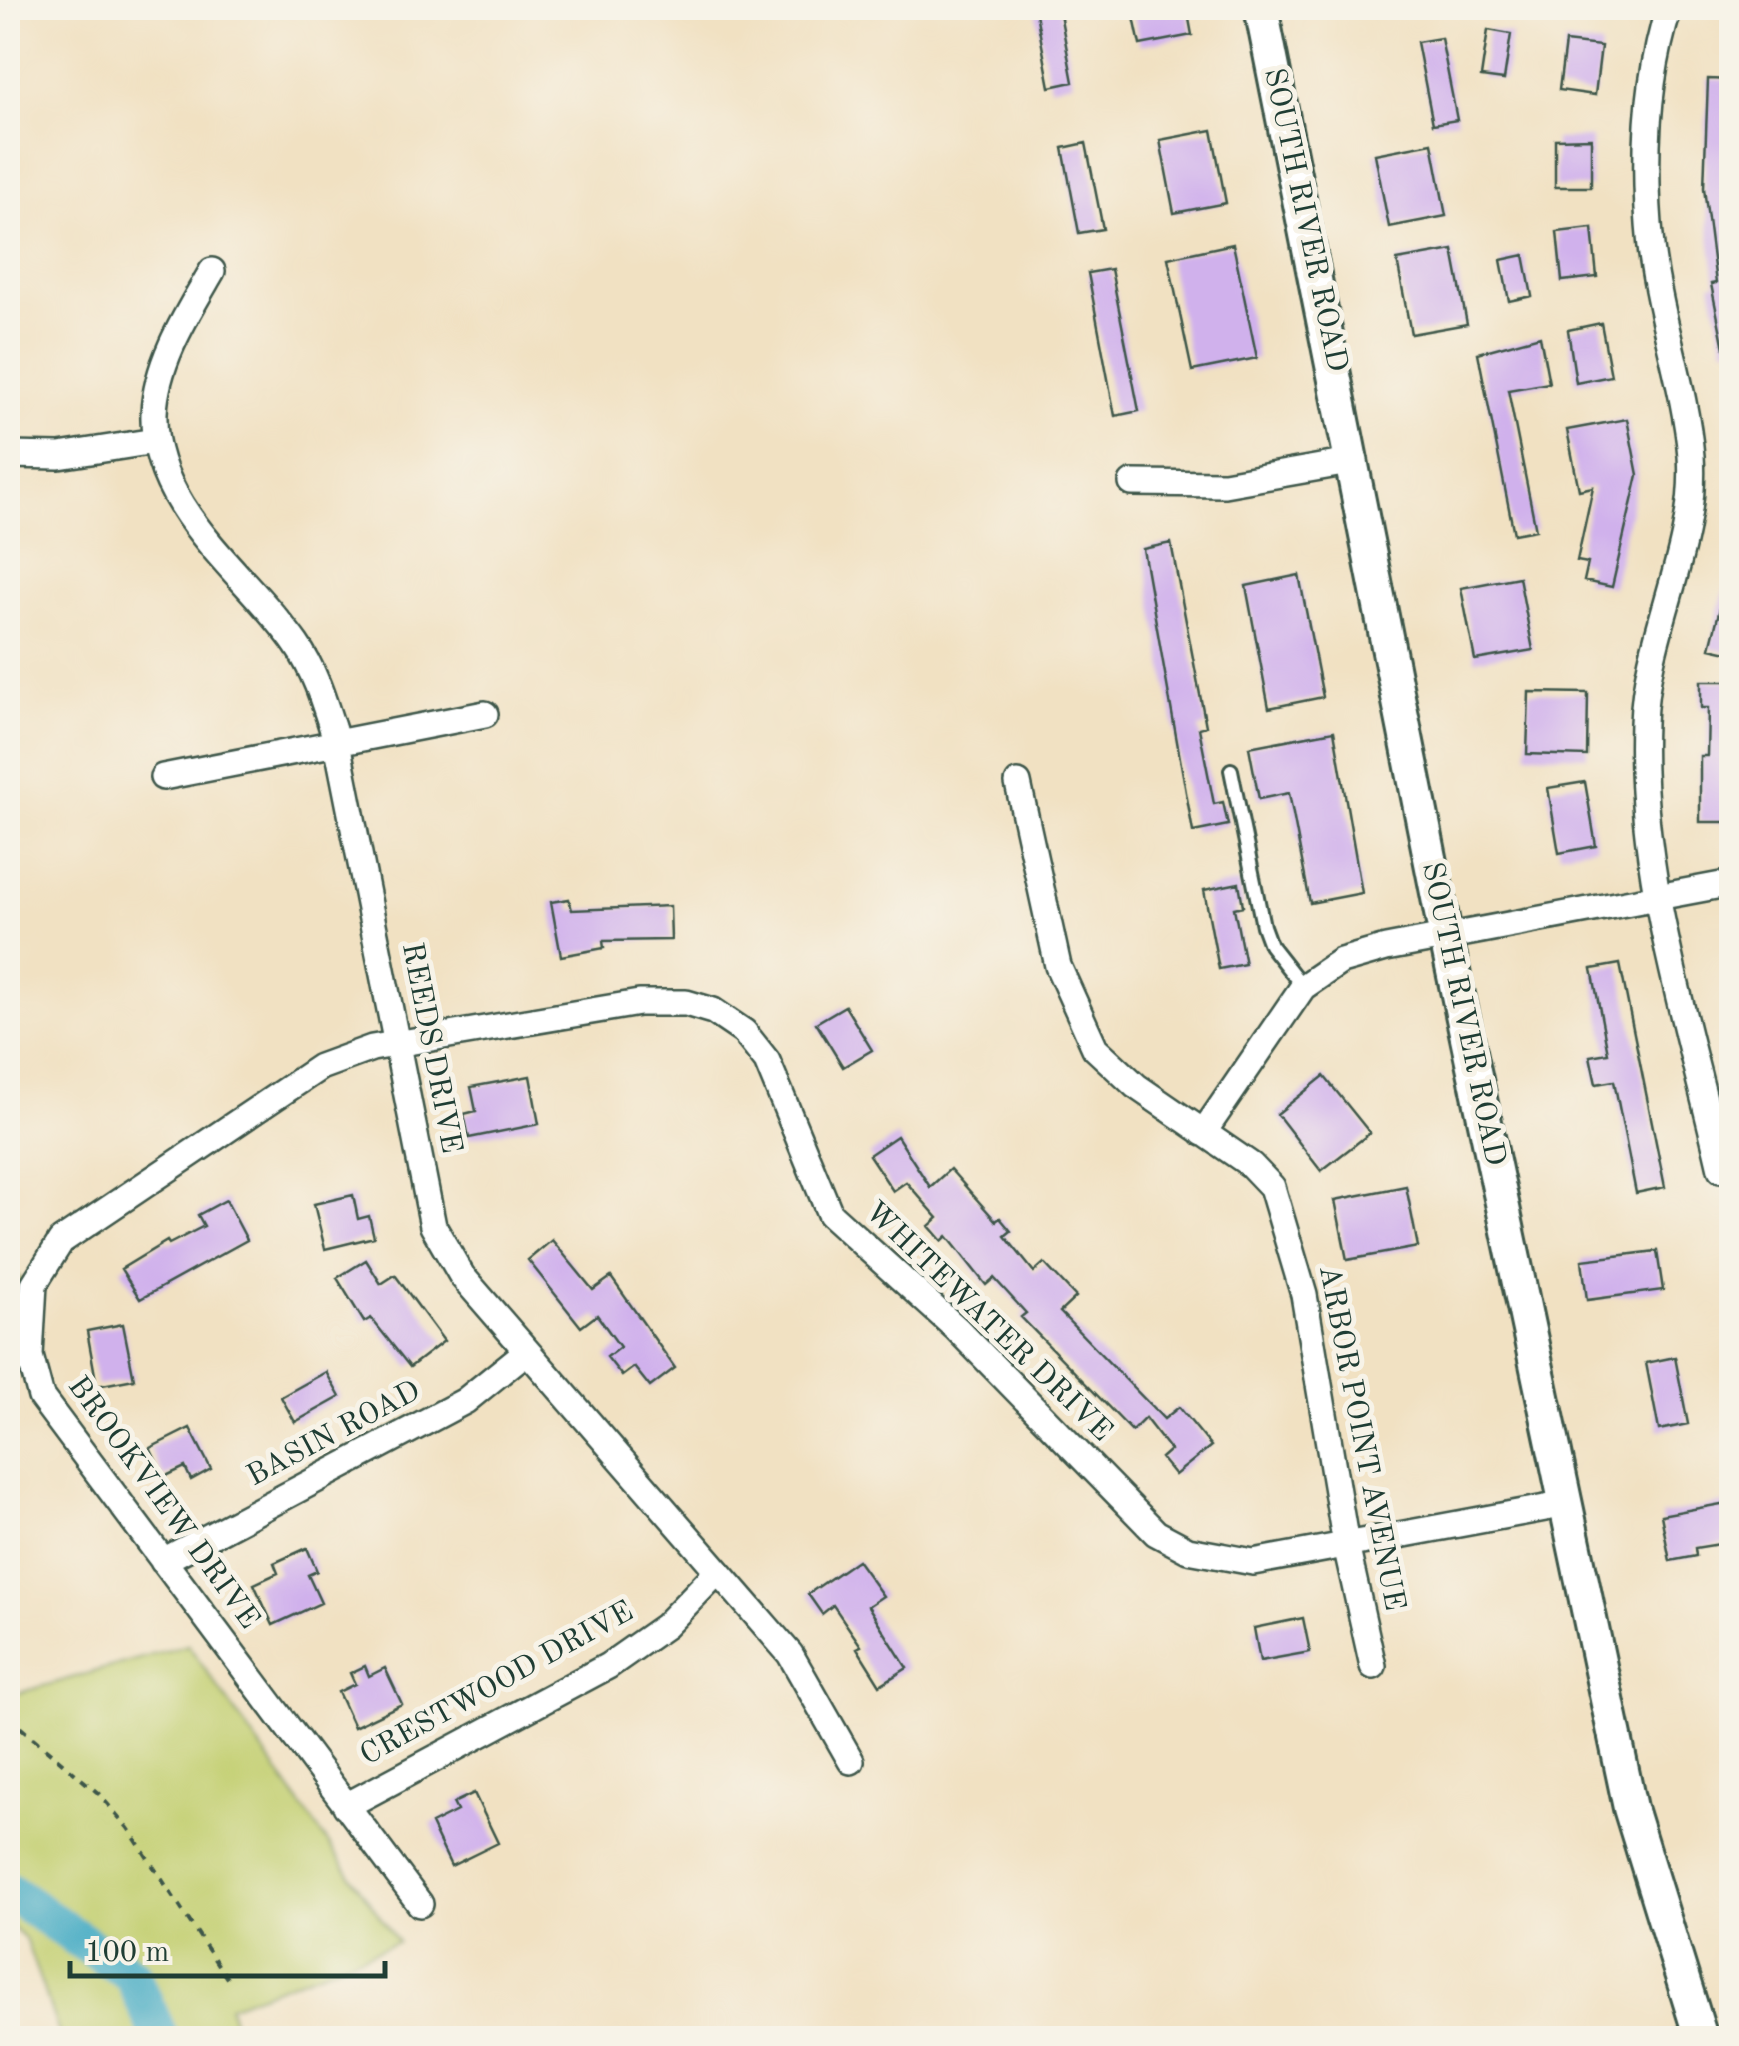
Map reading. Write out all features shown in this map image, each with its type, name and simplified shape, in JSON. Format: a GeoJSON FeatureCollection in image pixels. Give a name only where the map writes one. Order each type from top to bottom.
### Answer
{"type":"FeatureCollection","features":[{"type":"Feature","properties":{"kind":"street","name":"SOUTH RIVER ROAD"},"geometry":{"type":"LineString","coordinates":[[1261,8],[1354,460],[1446,938],[1630,1808],[1698,2026]]}},
{"type":"Feature","properties":{"kind":"street"},"geometry":{"type":"LineString","coordinates":[[1669,8],[1654,57],[1648,154],[1651,248],[1690,456],[1689,521],[1652,656],[1643,718],[1642,792],[1660,898],[1721,1169]]}},
{"type":"Feature","properties":{"kind":"street","name":"REEDS DRIVE"},"geometry":{"type":"LineString","coordinates":[[212,271],[182,321],[160,380],[154,410],[155,441],[178,501],[296,644],[318,684],[337,743],[433,1226],[462,1276],[790,1654],[851,1761]]}},
{"type":"Feature","properties":{"kind":"street"},"geometry":{"type":"LineString","coordinates":[[8,455],[59,456],[155,441]]}},
{"type":"Feature","properties":{"kind":"street"},"geometry":{"type":"LineString","coordinates":[[1132,483],[1224,484],[1354,460]]}},
{"type":"Feature","properties":{"kind":"street"},"geometry":{"type":"LineString","coordinates":[[164,778],[485,714]]}},
{"type":"Feature","properties":{"kind":"street","name":"ARBOR POINT AVENUE"},"geometry":{"type":"LineString","coordinates":[[1018,784],[1058,966],[1096,1048],[1136,1086],[1251,1164],[1272,1187],[1304,1294],[1346,1545],[1373,1666]]}},
{"type":"Feature","properties":{"kind":"street"},"geometry":{"type":"LineString","coordinates":[[1202,1134],[1303,987],[1341,961],[1732,883]]}},
{"type":"Feature","properties":{"kind":"street","name":"WHITEWATER DRIVE"},"geometry":{"type":"LineString","coordinates":[[398,1044],[640,1003],[686,1003],[713,1010],[744,1032],[767,1060],[830,1214],[957,1329],[1156,1532],[1188,1550],[1254,1562],[1567,1504]]}},
{"type":"Feature","properties":{"kind":"street","name":"BROOKVIEW DRIVE"},"geometry":{"type":"LineString","coordinates":[[398,1044],[320,1067],[61,1241],[34,1284],[30,1356],[42,1397],[420,1904]]}},
{"type":"Feature","properties":{"kind":"street","name":"BASIN ROAD"},"geometry":{"type":"LineString","coordinates":[[163,1561],[465,1401],[527,1351]]}},
{"type":"Feature","properties":{"kind":"street","name":"CRESTWOOD DRIVE"},"geometry":{"type":"LineString","coordinates":[[346,1806],[608,1666],[664,1626],[718,1571]]}},
{"type":"Feature","properties":{"kind":"lane"},"geometry":{"type":"LineString","coordinates":[[1231,770],[1263,926],[1270,945],[1303,987]]}},
{"type":"Feature","properties":{"kind":"path"},"geometry":{"type":"LineString","coordinates":[[8,1717],[98,1793],[128,1828],[230,1983]]}},
{"type":"Feature","properties":{"kind":"green space"},"geometry":{"type":"Polygon","coordinates":[[[8,1273],[34,1284],[30,1356],[8,1361],[8,1273]]]}},
{"type":"Feature","properties":{"kind":"green space"},"geometry":{"type":"Polygon","coordinates":[[[188,1645],[398,1942],[229,2006],[238,2038],[61,2038],[25,1939],[8,1924],[8,1696],[188,1645]]]}},
{"type":"Feature","properties":{"kind":"building"},"geometry":{"type":"Polygon","coordinates":[[[1035,8],[1059,8],[1073,82],[1050,87],[1035,8]]]}},
{"type":"Feature","properties":{"kind":"building"},"geometry":{"type":"Polygon","coordinates":[[[1132,8],[1187,8],[1192,35],[1140,45],[1132,8]]]}},
{"type":"Feature","properties":{"kind":"building"},"geometry":{"type":"Polygon","coordinates":[[[1488,30],[1511,34],[1504,80],[1481,77],[1488,30]]]}},
{"type":"Feature","properties":{"kind":"building"},"geometry":{"type":"Polygon","coordinates":[[[1441,38],[1457,120],[1433,124],[1417,42],[1441,38]]]}},
{"type":"Feature","properties":{"kind":"building"},"geometry":{"type":"Polygon","coordinates":[[[1565,42],[1601,46],[1595,95],[1559,90],[1565,42]]]}},
{"type":"Feature","properties":{"kind":"building"},"geometry":{"type":"Polygon","coordinates":[[[1708,79],[1732,80],[1732,347],[1724,348],[1711,284],[1716,283],[1704,188],[1708,79]]]}},
{"type":"Feature","properties":{"kind":"building"},"geometry":{"type":"Polygon","coordinates":[[[1212,130],[1226,203],[1174,213],[1160,140],[1212,130]]]}},
{"type":"Feature","properties":{"kind":"building"},"geometry":{"type":"Polygon","coordinates":[[[1591,138],[1591,187],[1555,187],[1555,139],[1591,138]]]}},
{"type":"Feature","properties":{"kind":"building"},"geometry":{"type":"Polygon","coordinates":[[[1086,143],[1103,229],[1079,233],[1063,148],[1086,143]]]}},
{"type":"Feature","properties":{"kind":"building"},"geometry":{"type":"Polygon","coordinates":[[[1432,143],[1446,216],[1389,227],[1375,154],[1432,143]]]}},
{"type":"Feature","properties":{"kind":"building"},"geometry":{"type":"Polygon","coordinates":[[[1592,228],[1597,277],[1562,281],[1557,232],[1592,228]]]}},
{"type":"Feature","properties":{"kind":"building"},"geometry":{"type":"Polygon","coordinates":[[[1233,244],[1257,358],[1192,371],[1168,258],[1233,244]]]}},
{"type":"Feature","properties":{"kind":"building"},"geometry":{"type":"Polygon","coordinates":[[[1453,250],[1467,324],[1411,334],[1397,260],[1453,250]]]}},
{"type":"Feature","properties":{"kind":"building"},"geometry":{"type":"Polygon","coordinates":[[[1524,255],[1532,296],[1509,301],[1501,260],[1524,255]]]}},
{"type":"Feature","properties":{"kind":"building"},"geometry":{"type":"Polygon","coordinates":[[[1111,269],[1139,411],[1115,416],[1088,273],[1111,269]]]}},
{"type":"Feature","properties":{"kind":"building"},"geometry":{"type":"Polygon","coordinates":[[[1601,323],[1611,376],[1576,383],[1568,330],[1601,323]]]}},
{"type":"Feature","properties":{"kind":"building"},"geometry":{"type":"Polygon","coordinates":[[[1540,336],[1549,383],[1508,390],[1536,530],[1514,534],[1478,353],[1540,336]]]}},
{"type":"Feature","properties":{"kind":"building"},"geometry":{"type":"Polygon","coordinates":[[[1627,419],[1638,475],[1612,587],[1584,581],[1588,563],[1577,561],[1593,487],[1579,490],[1567,430],[1627,419]]]}},
{"type":"Feature","properties":{"kind":"building"},"geometry":{"type":"Polygon","coordinates":[[[1171,543],[1206,726],[1199,728],[1214,804],[1223,802],[1228,825],[1193,832],[1143,549],[1171,543]]]}},
{"type":"Feature","properties":{"kind":"building"},"geometry":{"type":"Polygon","coordinates":[[[1299,575],[1323,697],[1269,708],[1246,586],[1299,575]]]}},
{"type":"Feature","properties":{"kind":"building"},"geometry":{"type":"Polygon","coordinates":[[[1519,577],[1533,650],[1475,660],[1461,588],[1519,577]]]}},
{"type":"Feature","properties":{"kind":"building"},"geometry":{"type":"Polygon","coordinates":[[[1725,588],[1732,588],[1732,653],[1710,648],[1725,588]]]}},
{"type":"Feature","properties":{"kind":"building"},"geometry":{"type":"Polygon","coordinates":[[[1701,681],[1732,681],[1729,822],[1700,822],[1700,756],[1707,756],[1708,708],[1701,708],[1701,681]]]}},
{"type":"Feature","properties":{"kind":"building"},"geometry":{"type":"Polygon","coordinates":[[[1529,692],[1588,693],[1587,756],[1527,754],[1529,692]]]}},
{"type":"Feature","properties":{"kind":"building"},"geometry":{"type":"Polygon","coordinates":[[[1334,731],[1362,893],[1310,903],[1289,793],[1259,799],[1249,747],[1334,731]]]}},
{"type":"Feature","properties":{"kind":"building"},"geometry":{"type":"Polygon","coordinates":[[[1585,782],[1596,846],[1559,853],[1548,788],[1585,782]]]}},
{"type":"Feature","properties":{"kind":"building"},"geometry":{"type":"Polygon","coordinates":[[[1239,883],[1243,906],[1234,908],[1245,964],[1219,969],[1204,890],[1239,883]]]}},
{"type":"Feature","properties":{"kind":"building"},"geometry":{"type":"Polygon","coordinates":[[[569,899],[572,910],[670,906],[671,940],[603,941],[604,948],[561,956],[551,902],[569,899]]]}},
{"type":"Feature","properties":{"kind":"building"},"geometry":{"type":"Polygon","coordinates":[[[1620,964],[1665,1187],[1636,1193],[1614,1081],[1596,1084],[1590,1056],[1608,1053],[1592,969],[1620,964]]]}},
{"type":"Feature","properties":{"kind":"building"},"geometry":{"type":"Polygon","coordinates":[[[845,1006],[872,1050],[843,1067],[816,1023],[845,1006]]]}},
{"type":"Feature","properties":{"kind":"building"},"geometry":{"type":"Polygon","coordinates":[[[530,1076],[539,1124],[469,1138],[464,1114],[476,1111],[471,1087],[530,1076]]]}},
{"type":"Feature","properties":{"kind":"building"},"geometry":{"type":"Polygon","coordinates":[[[1324,1076],[1370,1133],[1321,1171],[1277,1114],[1324,1076]]]}},
{"type":"Feature","properties":{"kind":"building"},"geometry":{"type":"Polygon","coordinates":[[[897,1136],[930,1187],[950,1169],[996,1221],[1000,1218],[1011,1231],[1005,1236],[1034,1272],[1044,1263],[1076,1297],[1060,1312],[1164,1419],[1179,1407],[1211,1446],[1175,1475],[1161,1458],[1170,1450],[1145,1418],[1132,1431],[1021,1317],[1026,1313],[994,1278],[986,1285],[947,1236],[942,1241],[929,1226],[938,1218],[906,1182],[893,1191],[869,1155],[897,1136]]]}},
{"type":"Feature","properties":{"kind":"building"},"geometry":{"type":"Polygon","coordinates":[[[1406,1186],[1418,1247],[1347,1260],[1335,1200],[1406,1186]]]}},
{"type":"Feature","properties":{"kind":"building"},"geometry":{"type":"Polygon","coordinates":[[[353,1195],[358,1219],[369,1216],[374,1237],[325,1249],[314,1204],[353,1195]]]}},
{"type":"Feature","properties":{"kind":"building"},"geometry":{"type":"Polygon","coordinates":[[[226,1200],[247,1240],[140,1299],[121,1269],[167,1241],[169,1244],[204,1226],[198,1215],[226,1200]]]}},
{"type":"Feature","properties":{"kind":"building"},"geometry":{"type":"Polygon","coordinates":[[[552,1240],[593,1290],[611,1277],[675,1368],[650,1387],[634,1367],[622,1376],[607,1357],[620,1347],[597,1315],[581,1327],[528,1260],[552,1240]]]}},
{"type":"Feature","properties":{"kind":"building"},"geometry":{"type":"Polygon","coordinates":[[[1657,1251],[1663,1290],[1587,1300],[1582,1260],[1657,1251]]]}},
{"type":"Feature","properties":{"kind":"building"},"geometry":{"type":"Polygon","coordinates":[[[366,1260],[381,1284],[395,1275],[444,1341],[410,1367],[371,1318],[364,1322],[337,1278],[366,1260]]]}},
{"type":"Feature","properties":{"kind":"building"},"geometry":{"type":"Polygon","coordinates":[[[123,1324],[134,1379],[97,1386],[87,1331],[123,1324]]]}},
{"type":"Feature","properties":{"kind":"building"},"geometry":{"type":"Polygon","coordinates":[[[1675,1357],[1688,1424],[1659,1430],[1646,1363],[1675,1357]]]}},
{"type":"Feature","properties":{"kind":"building"},"geometry":{"type":"Polygon","coordinates":[[[326,1372],[340,1397],[295,1422],[281,1397],[326,1372]]]}},
{"type":"Feature","properties":{"kind":"building"},"geometry":{"type":"Polygon","coordinates":[[[190,1428],[211,1469],[191,1480],[185,1467],[164,1477],[150,1448],[190,1428]]]}},
{"type":"Feature","properties":{"kind":"building"},"geometry":{"type":"Polygon","coordinates":[[[1732,1502],[1732,1542],[1695,1548],[1696,1556],[1670,1561],[1661,1515],[1732,1502]]]}},
{"type":"Feature","properties":{"kind":"building"},"geometry":{"type":"Polygon","coordinates":[[[307,1548],[317,1571],[308,1575],[321,1603],[273,1625],[254,1584],[278,1573],[274,1563],[307,1548]]]}},
{"type":"Feature","properties":{"kind":"building"},"geometry":{"type":"Polygon","coordinates":[[[857,1560],[883,1596],[868,1606],[907,1668],[880,1685],[857,1648],[861,1646],[833,1605],[822,1614],[808,1594],[857,1560]]]}},
{"type":"Feature","properties":{"kind":"building"},"geometry":{"type":"Polygon","coordinates":[[[1303,1618],[1310,1652],[1260,1661],[1254,1628],[1303,1618]]]}},
{"type":"Feature","properties":{"kind":"building"},"geometry":{"type":"Polygon","coordinates":[[[365,1666],[369,1676],[385,1668],[402,1704],[354,1727],[338,1692],[355,1684],[350,1673],[365,1666]]]}},
{"type":"Feature","properties":{"kind":"building"},"geometry":{"type":"Polygon","coordinates":[[[474,1793],[498,1843],[451,1866],[431,1824],[457,1811],[453,1803],[474,1793]]]}},
{"type":"Feature","properties":{"kind":"waterway"},"geometry":{"type":"LineString","coordinates":[[8,1891],[133,1976],[160,2038]]}}]}
